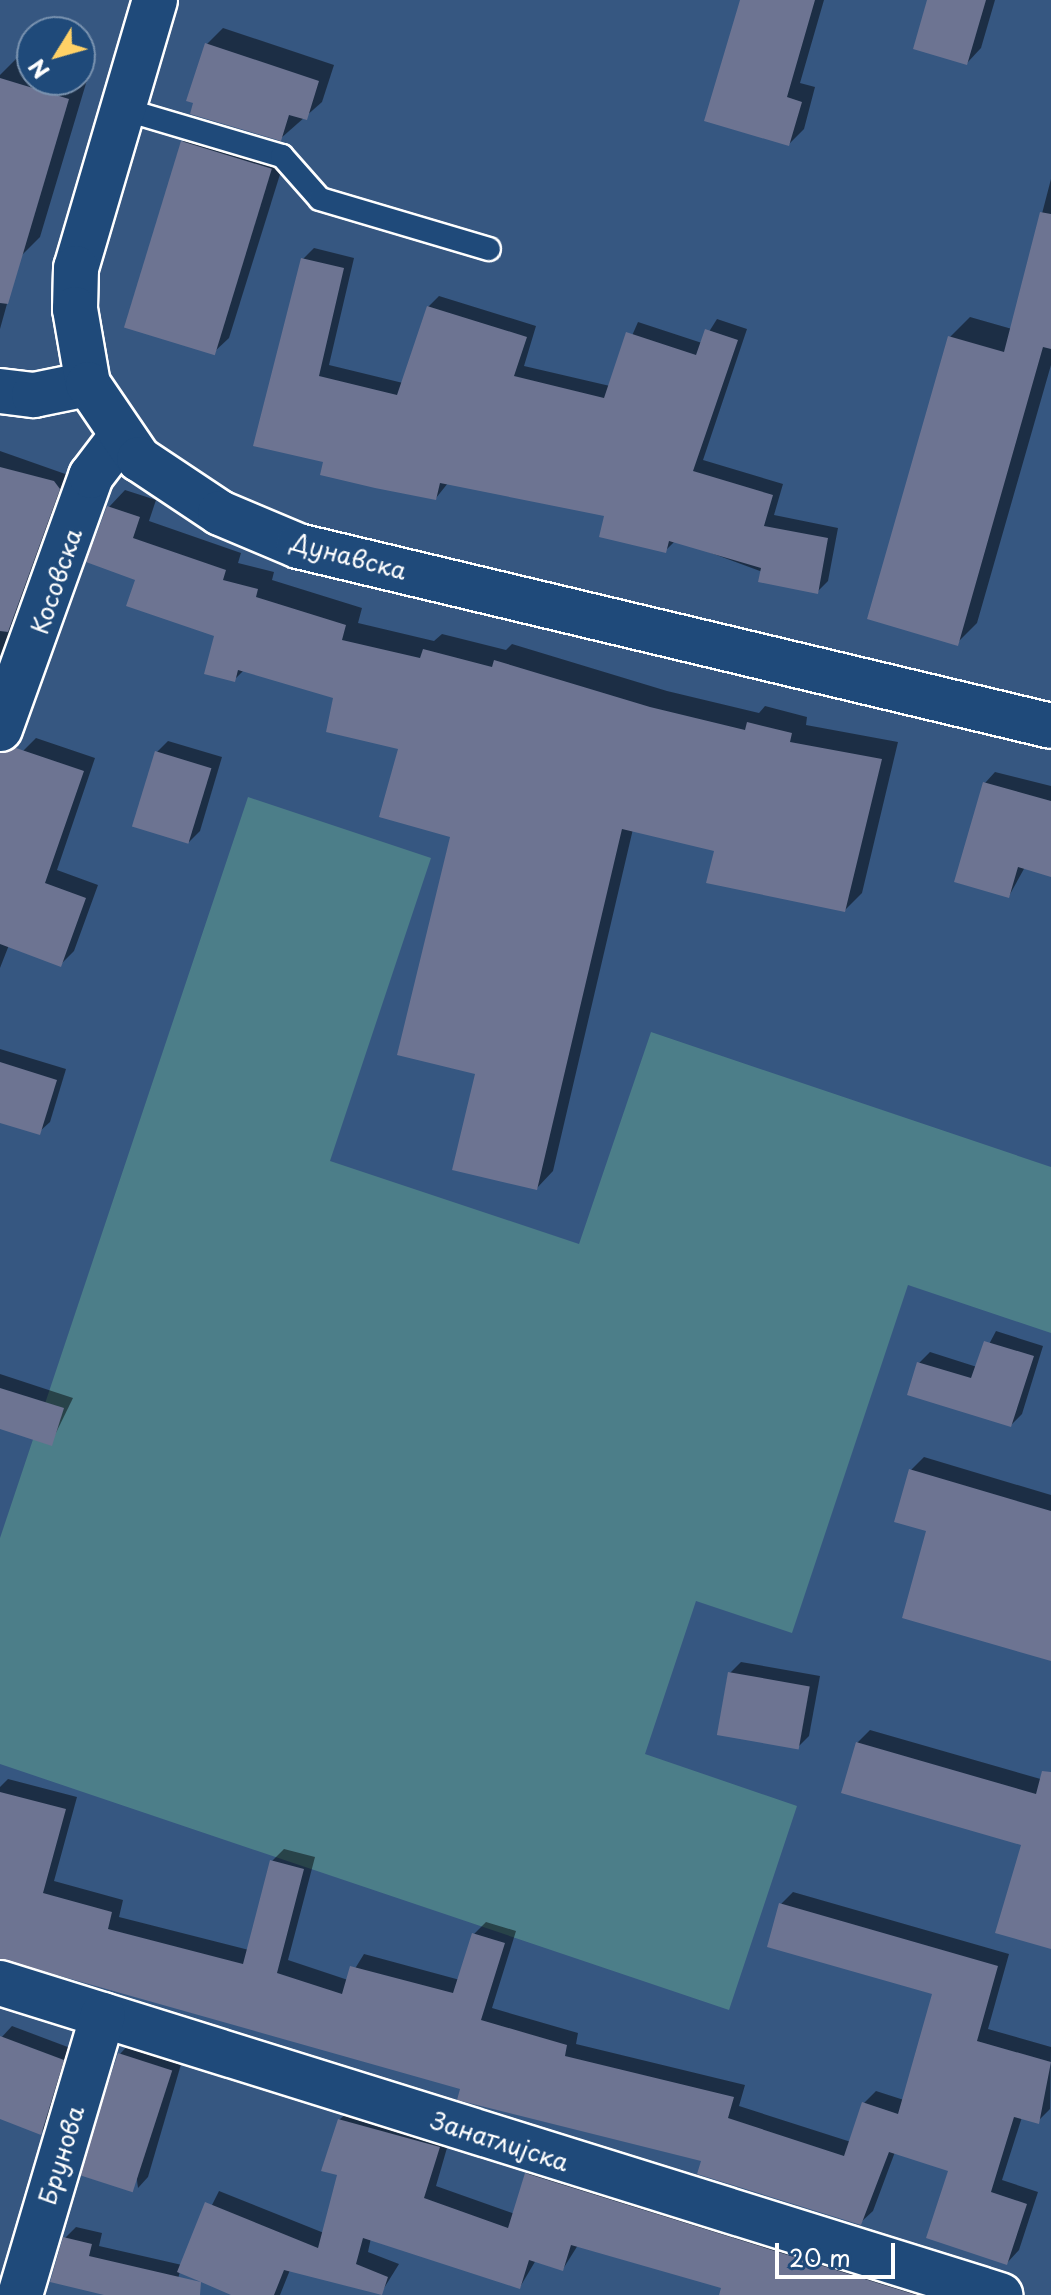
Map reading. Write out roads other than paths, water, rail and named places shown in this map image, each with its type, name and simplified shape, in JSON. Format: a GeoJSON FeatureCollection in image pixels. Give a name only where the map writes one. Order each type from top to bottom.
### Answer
{"type":"FeatureCollection","features":[{"type":"Feature","properties":{"kind":"street","name":"Дунавска"},"geometry":{"type":"LineString","coordinates":[[155,0],[76,268],[75,309],[88,384],[120,438],[172,484],[298,546],[1051,726]]}},
{"type":"Feature","properties":{"kind":"street"},"geometry":{"type":"LineString","coordinates":[[0,391],[34,395],[88,384]]}},
{"type":"Feature","properties":{"kind":"street","name":"Косовска"},"geometry":{"type":"LineString","coordinates":[[0,729],[91,476],[120,438]]}},
{"type":"Feature","properties":{"kind":"street","name":"Занатлијска"},"geometry":{"type":"LineString","coordinates":[[0,1983],[1000,2295]]}},
{"type":"Feature","properties":{"kind":"street","name":"Брунова"},"geometry":{"type":"LineString","coordinates":[[20,2295],[103,2015]]}},
{"type":"Feature","properties":{"kind":"lane"},"geometry":{"type":"LineString","coordinates":[[123,109],[282,156],[320,199],[489,249]]}}]}
